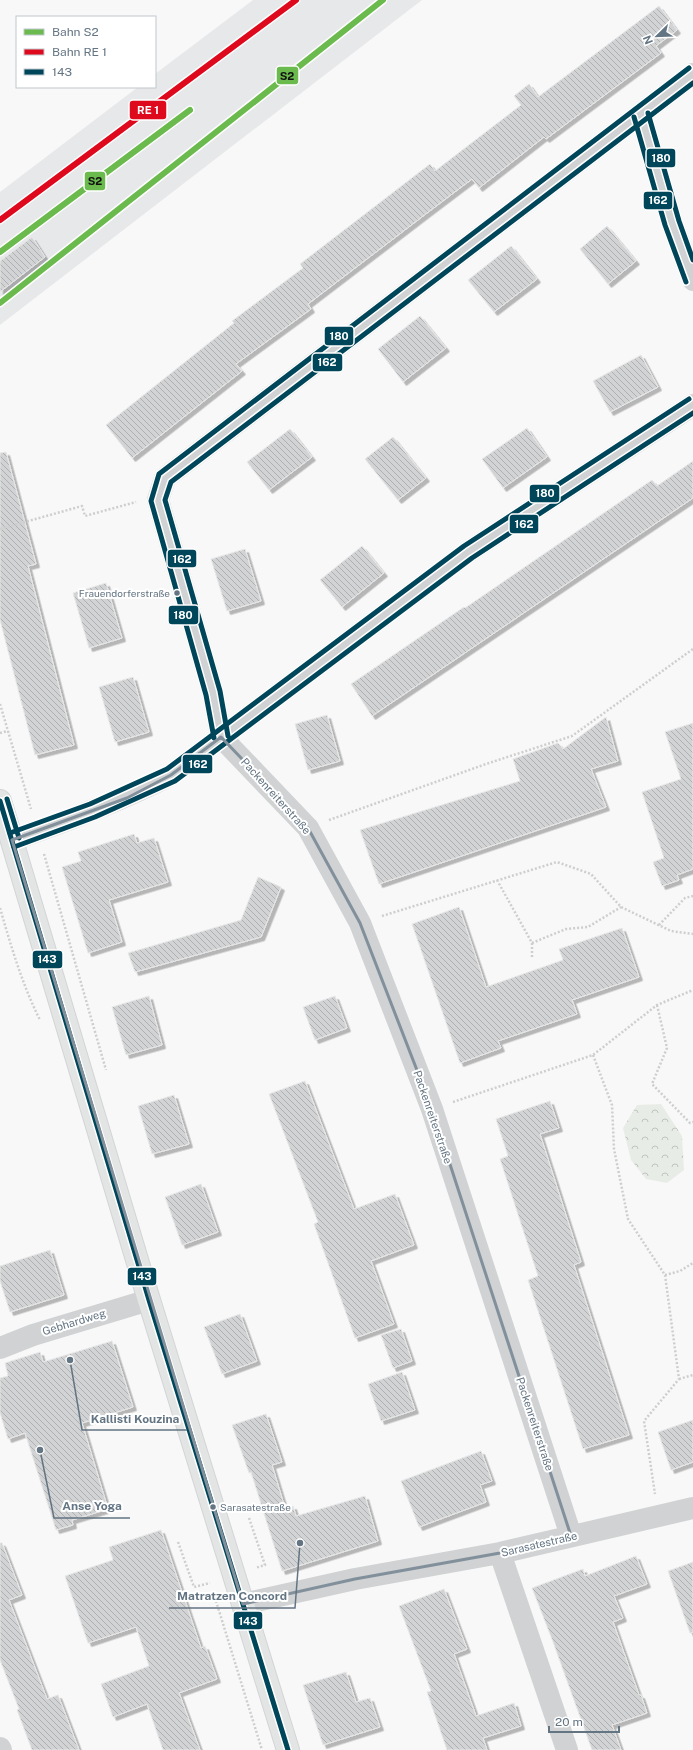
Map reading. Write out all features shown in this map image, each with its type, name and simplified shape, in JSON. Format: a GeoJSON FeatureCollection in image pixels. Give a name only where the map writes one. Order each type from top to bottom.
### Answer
{"type":"FeatureCollection","features":[{"type":"Feature","properties":{"kind":"main road"},"geometry":{"type":"LineString","coordinates":[[0,801],[149,1300],[288,1750]]}},
{"type":"Feature","properties":{"kind":"street"},"geometry":{"type":"LineString","coordinates":[[221,737],[213,693],[158,500],[164,478],[693,74]]}},
{"type":"Feature","properties":{"kind":"street"},"geometry":{"type":"LineString","coordinates":[[641,115],[672,223],[693,280]]}},
{"type":"Feature","properties":{"kind":"street"},"geometry":{"type":"LineString","coordinates":[[12,840],[38,832],[127,798],[171,776],[468,552],[693,405]]}},
{"type":"Feature","properties":{"kind":"street","name":"Packenreiterstraße"},"geometry":{"type":"LineString","coordinates":[[221,737],[308,828],[360,924],[432,1109],[571,1536]]}},
{"type":"Feature","properties":{"kind":"street","name":"Gebhardweg"},"geometry":{"type":"LineString","coordinates":[[0,1348],[33,1335],[149,1300]]}},
{"type":"Feature","properties":{"kind":"street","name":"Sarasatestraße"},"geometry":{"type":"LineString","coordinates":[[243,1604],[355,1579],[500,1553],[693,1508]]}},
{"type":"Feature","properties":{"kind":"street"},"geometry":{"type":"LineString","coordinates":[[500,1553],[567,1750]]}},
{"type":"Feature","properties":{"kind":"path"},"geometry":{"type":"LineString","coordinates":[[0,529],[82,506],[85,516],[159,496]]}},
{"type":"Feature","properties":{"kind":"path"},"geometry":{"type":"LineString","coordinates":[[308,828],[486,764],[572,736],[693,649]]}},
{"type":"Feature","properties":{"kind":"path"},"geometry":{"type":"LineString","coordinates":[[0,704],[38,832]]}},
{"type":"Feature","properties":{"kind":"path"},"geometry":{"type":"LineString","coordinates":[[0,732],[8,730]]}},
{"type":"Feature","properties":{"kind":"path"},"geometry":{"type":"LineString","coordinates":[[360,924],[557,862],[591,874],[621,907],[671,931],[693,934]]}},
{"type":"Feature","properties":{"kind":"path"},"geometry":{"type":"LineString","coordinates":[[497,880],[532,943],[532,957]]}},
{"type":"Feature","properties":{"kind":"path"},"geometry":{"type":"LineString","coordinates":[[659,925],[685,898],[693,896]]}},
{"type":"Feature","properties":{"kind":"path"},"geometry":{"type":"LineString","coordinates":[[532,943],[566,929],[588,927],[621,907]]}},
{"type":"Feature","properties":{"kind":"path"},"geometry":{"type":"LineString","coordinates":[[432,1109],[593,1055],[657,1005],[693,990]]}},
{"type":"Feature","properties":{"kind":"path"},"geometry":{"type":"LineString","coordinates":[[657,1005],[667,1048],[652,1084],[690,1122],[693,1122]]}},
{"type":"Feature","properties":{"kind":"path"},"geometry":{"type":"LineString","coordinates":[[593,1055],[612,1105],[614,1149],[628,1219],[665,1276],[679,1379]]}},
{"type":"Feature","properties":{"kind":"path"},"geometry":{"type":"LineString","coordinates":[[665,1276],[680,1271],[693,1263]]}},
{"type":"Feature","properties":{"kind":"path"},"geometry":{"type":"LineString","coordinates":[[658,1516],[644,1420],[679,1379],[693,1375]]}},
{"type":"Feature","properties":{"kind":"path"},"geometry":{"type":"LineString","coordinates":[[249,1518],[265,1565],[254,1569]]}},
{"type":"Feature","properties":{"kind":"path"},"geometry":{"type":"LineString","coordinates":[[178,1542],[194,1587],[210,1583]]}},
{"type":"Feature","properties":{"kind":"highlighted area"},"geometry":{"type":"Polygon","coordinates":[[[221,737],[308,828],[360,923],[432,1109],[571,1536],[500,1553],[355,1579],[243,1604],[12,840],[127,798],[171,775],[221,737]]]}},
{"type":"Feature","properties":{"kind":"shaded area"},"geometry":{"type":"Polygon","coordinates":[[[253,0],[422,0],[0,325],[0,192],[137,88],[156,88],[156,73],[253,0]]]}},
{"type":"Feature","properties":{"kind":"green space"},"geometry":{"type":"Polygon","coordinates":[[[661,1104],[682,1136],[684,1170],[667,1183],[646,1179],[631,1160],[623,1128],[637,1105],[661,1104]]]}},
{"type":"Feature","properties":{"kind":"building"},"geometry":{"type":"Polygon","coordinates":[[[659,6],[677,30],[656,46],[661,53],[546,139],[544,137],[479,188],[472,179],[308,304],[311,309],[236,364],[242,371],[132,458],[106,425],[234,323],[232,321],[303,268],[300,264],[430,164],[435,171],[521,105],[514,96],[529,84],[538,97],[659,6]]]}},
{"type":"Feature","properties":{"kind":"building"},"geometry":{"type":"Polygon","coordinates":[[[607,226],[636,261],[608,284],[580,249],[607,226]]]}},
{"type":"Feature","properties":{"kind":"building"},"geometry":{"type":"Polygon","coordinates":[[[32,237],[45,257],[0,292],[0,261],[32,237]]]}},
{"type":"Feature","properties":{"kind":"building"},"geometry":{"type":"Polygon","coordinates":[[[511,246],[537,279],[494,312],[468,280],[511,246]]]}},
{"type":"Feature","properties":{"kind":"building"},"geometry":{"type":"Polygon","coordinates":[[[420,316],[446,348],[403,382],[378,349],[420,316]]]}},
{"type":"Feature","properties":{"kind":"building"},"geometry":{"type":"Polygon","coordinates":[[[641,355],[658,387],[610,412],[593,381],[641,355]]]}},
{"type":"Feature","properties":{"kind":"building"},"geometry":{"type":"Polygon","coordinates":[[[527,428],[547,457],[503,488],[482,459],[527,428]]]}},
{"type":"Feature","properties":{"kind":"building"},"geometry":{"type":"Polygon","coordinates":[[[290,429],[312,457],[269,490],[247,462],[290,429]]]}},
{"type":"Feature","properties":{"kind":"building"},"geometry":{"type":"Polygon","coordinates":[[[393,437],[426,478],[398,500],[365,459],[393,437]]]}},
{"type":"Feature","properties":{"kind":"building"},"geometry":{"type":"Polygon","coordinates":[[[6,452],[36,564],[28,566],[74,745],[35,755],[0,620],[0,453],[6,452]]]}},
{"type":"Feature","properties":{"kind":"building"},"geometry":{"type":"Polygon","coordinates":[[[693,461],[693,498],[372,716],[351,684],[652,480],[657,486],[693,461]]]}},
{"type":"Feature","properties":{"kind":"building"},"geometry":{"type":"Polygon","coordinates":[[[362,546],[384,573],[342,607],[320,580],[362,546]]]}},
{"type":"Feature","properties":{"kind":"building"},"geometry":{"type":"Polygon","coordinates":[[[245,549],[261,601],[227,611],[211,559],[245,549]]]}},
{"type":"Feature","properties":{"kind":"building"},"geometry":{"type":"Polygon","coordinates":[[[106,583],[122,638],[89,648],[73,593],[106,583]]]}},
{"type":"Feature","properties":{"kind":"building"},"geometry":{"type":"Polygon","coordinates":[[[133,677],[149,732],[115,742],[99,687],[133,677]]]}},
{"type":"Feature","properties":{"kind":"building"},"geometry":{"type":"Polygon","coordinates":[[[327,715],[340,761],[308,770],[295,724],[327,715]]]}},
{"type":"Feature","properties":{"kind":"building"},"geometry":{"type":"Polygon","coordinates":[[[606,717],[618,761],[591,769],[606,807],[379,884],[360,830],[520,781],[513,759],[558,743],[563,749],[606,717]]]}},
{"type":"Feature","properties":{"kind":"building"},"geometry":{"type":"Polygon","coordinates":[[[693,723],[693,869],[677,875],[679,880],[662,886],[653,862],[664,858],[642,792],[681,779],[665,732],[693,723]]]}},
{"type":"Feature","properties":{"kind":"building"},"geometry":{"type":"Polygon","coordinates":[[[134,834],[137,843],[154,838],[168,882],[109,900],[122,942],[88,953],[62,867],[81,861],[78,852],[134,834]]]}},
{"type":"Feature","properties":{"kind":"building"},"geometry":{"type":"Polygon","coordinates":[[[258,877],[281,887],[261,937],[135,972],[128,953],[241,920],[258,877]]]}},
{"type":"Feature","properties":{"kind":"building"},"geometry":{"type":"Polygon","coordinates":[[[459,907],[486,987],[563,960],[559,949],[622,928],[639,977],[572,1000],[577,1014],[498,1041],[501,1048],[460,1063],[412,924],[459,907]]]}},
{"type":"Feature","properties":{"kind":"building"},"geometry":{"type":"Polygon","coordinates":[[[149,996],[162,1045],[126,1055],[112,1007],[149,996]]]}},
{"type":"Feature","properties":{"kind":"building"},"geometry":{"type":"Polygon","coordinates":[[[335,996],[347,1028],[315,1040],[303,1007],[335,996]]]}},
{"type":"Feature","properties":{"kind":"building"},"geometry":{"type":"Polygon","coordinates":[[[305,1081],[354,1209],[395,1194],[414,1245],[371,1261],[394,1324],[355,1338],[314,1224],[318,1222],[269,1094],[305,1081]]]}},
{"type":"Feature","properties":{"kind":"building"},"geometry":{"type":"Polygon","coordinates":[[[174,1095],[189,1144],[152,1154],[138,1106],[174,1095]]]}},
{"type":"Feature","properties":{"kind":"building"},"geometry":{"type":"Polygon","coordinates":[[[550,1101],[559,1128],[540,1134],[581,1262],[574,1265],[629,1435],[583,1449],[528,1280],[538,1276],[500,1159],[508,1156],[496,1119],[550,1101]]]}},
{"type":"Feature","properties":{"kind":"building"},"geometry":{"type":"Polygon","coordinates":[[[201,1184],[218,1232],[182,1245],[165,1197],[201,1184]]]}},
{"type":"Feature","properties":{"kind":"building"},"geometry":{"type":"Polygon","coordinates":[[[50,1250],[64,1295],[10,1312],[0,1281],[0,1266],[50,1250]]]}},
{"type":"Feature","properties":{"kind":"building"},"geometry":{"type":"Polygon","coordinates":[[[240,1314],[257,1361],[222,1374],[204,1327],[240,1314]]]}},
{"type":"Feature","properties":{"kind":"building"},"geometry":{"type":"Polygon","coordinates":[[[401,1329],[412,1361],[393,1368],[381,1335],[401,1329]]]}},
{"type":"Feature","properties":{"kind":"building"},"geometry":{"type":"Polygon","coordinates":[[[112,1341],[133,1407],[82,1423],[108,1509],[72,1520],[73,1525],[56,1530],[25,1433],[8,1439],[0,1413],[0,1378],[8,1376],[5,1363],[40,1352],[43,1362],[112,1341]]]}},
{"type":"Feature","properties":{"kind":"building"},"geometry":{"type":"Polygon","coordinates":[[[402,1372],[415,1410],[381,1421],[368,1384],[402,1372]]]}},
{"type":"Feature","properties":{"kind":"building"},"geometry":{"type":"Polygon","coordinates":[[[266,1414],[282,1462],[272,1465],[285,1508],[293,1506],[296,1516],[365,1496],[378,1541],[282,1571],[251,1472],[249,1473],[232,1425],[266,1414]]]}},
{"type":"Feature","properties":{"kind":"building"},"geometry":{"type":"Polygon","coordinates":[[[693,1420],[693,1462],[671,1470],[658,1432],[693,1420]]]}},
{"type":"Feature","properties":{"kind":"building"},"geometry":{"type":"Polygon","coordinates":[[[481,1451],[492,1481],[480,1485],[486,1502],[419,1527],[401,1481],[481,1451]]]}},
{"type":"Feature","properties":{"kind":"building"},"geometry":{"type":"Polygon","coordinates":[[[161,1530],[201,1648],[205,1646],[217,1679],[179,1693],[200,1750],[163,1750],[147,1704],[113,1717],[101,1684],[149,1666],[136,1627],[88,1643],[65,1576],[113,1560],[109,1547],[161,1530]]]}},
{"type":"Feature","properties":{"kind":"building"},"geometry":{"type":"Polygon","coordinates":[[[0,1543],[2,1543],[22,1595],[9,1600],[47,1699],[58,1695],[79,1750],[32,1750],[17,1710],[19,1709],[0,1660],[0,1543]]]}},
{"type":"Feature","properties":{"kind":"building"},"geometry":{"type":"Polygon","coordinates":[[[636,1556],[647,1584],[614,1596],[623,1618],[613,1622],[647,1713],[612,1725],[621,1750],[592,1750],[532,1588],[583,1569],[585,1576],[636,1556]]]}},
{"type":"Feature","properties":{"kind":"building"},"geometry":{"type":"Polygon","coordinates":[[[693,1562],[693,1632],[690,1633],[668,1571],[693,1562]]]}},
{"type":"Feature","properties":{"kind":"building"},"geometry":{"type":"Polygon","coordinates":[[[444,1589],[467,1649],[454,1654],[476,1716],[514,1703],[521,1726],[483,1738],[487,1750],[447,1750],[427,1692],[431,1691],[399,1606],[444,1589]]]}},
{"type":"Feature","properties":{"kind":"building"},"geometry":{"type":"Polygon","coordinates":[[[346,1672],[356,1702],[370,1698],[380,1727],[323,1745],[303,1685],[346,1672]]]}},
{"type":"Feature","properties":{"kind":"rail line","name":"S2"},"geometry":{"type":"LineString","coordinates":[[0,303],[383,0]]}},
{"type":"Feature","properties":{"kind":"rail line","name":"S2"},"geometry":{"type":"LineString","coordinates":[[0,252],[190,110]]}},
{"type":"Feature","properties":{"kind":"transit line"},"geometry":{"type":"LineString","coordinates":[[0,220],[296,0]]}},
{"type":"Feature","properties":{"kind":"transit line","name":"180"},"geometry":{"type":"LineString","coordinates":[[214,738],[206,695],[151,501],[159,474],[689,68]]}},
{"type":"Feature","properties":{"kind":"transit line","name":"162"},"geometry":{"type":"LineString","coordinates":[[228,736],[220,691],[165,500],[171,482],[693,83]]}},
{"type":"Feature","properties":{"kind":"transit line","name":"180"},"geometry":{"type":"LineString","coordinates":[[648,113],[679,221],[693,260]]}},
{"type":"Feature","properties":{"kind":"transit line","name":"162"},"geometry":{"type":"LineString","coordinates":[[634,117],[665,225],[686,282]]}},
{"type":"Feature","properties":{"kind":"transit line","name":"180"},"geometry":{"type":"LineString","coordinates":[[10,833],[90,804],[167,769],[464,546],[689,399]]}},
{"type":"Feature","properties":{"kind":"transit line","name":"162"},"geometry":{"type":"LineString","coordinates":[[14,847],[95,817],[175,781],[472,558],[693,413]]}},
{"type":"Feature","properties":{"kind":"transit line","name":"180"},"geometry":{"type":"LineString","coordinates":[[7,799],[19,838]]}},
{"type":"Feature","properties":{"kind":"transit line","name":"143"},"geometry":{"type":"LineString","coordinates":[[0,801],[149,1300],[288,1750]]}},
{"type":"Feature","properties":{"kind":"place","name":"Frauendorferstraße"},"geometry":{"type":"Point","coordinates":[177,593]}},
{"type":"Feature","properties":{"kind":"place","name":"Kallisti Kouzina"},"geometry":{"type":"Point","coordinates":[70,1360]}},
{"type":"Feature","properties":{"kind":"place","name":"Anse Yoga"},"geometry":{"type":"Point","coordinates":[40,1450]}},
{"type":"Feature","properties":{"kind":"place","name":"Sarasatestraße"},"geometry":{"type":"Point","coordinates":[213,1507]}},
{"type":"Feature","properties":{"kind":"place","name":"Matratzen Concord"},"geometry":{"type":"Point","coordinates":[300,1543]}}]}
